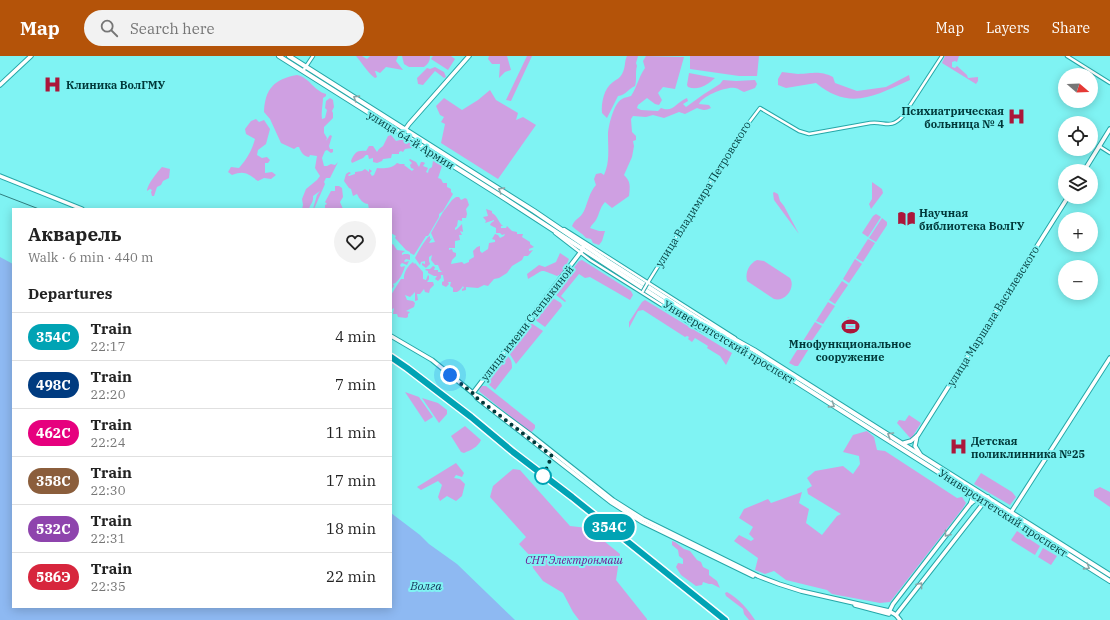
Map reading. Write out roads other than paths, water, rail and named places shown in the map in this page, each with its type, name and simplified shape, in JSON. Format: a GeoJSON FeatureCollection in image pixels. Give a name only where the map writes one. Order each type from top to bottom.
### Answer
{"type":"FeatureCollection","features":[{"type":"Feature","properties":{"kind":"highway","name":"улица 64-й Армии"},"geometry":{"type":"LineString","coordinates":[[279,56],[544,224]]}},
{"type":"Feature","properties":{"kind":"highway","name":"улица 64-й Армии"},"geometry":{"type":"LineString","coordinates":[[289,56],[534,210]]}},
{"type":"Feature","properties":{"kind":"highway","name":"Университетский проспект"},"geometry":{"type":"LineString","coordinates":[[534,210],[702,321],[754,350],[920,454],[1009,517],[1110,581]]}},
{"type":"Feature","properties":{"kind":"highway","name":"Университетский проспект"},"geometry":{"type":"LineString","coordinates":[[544,224],[582,252],[686,317],[741,347],[970,492],[1012,512],[1110,575]]}},
{"type":"Feature","properties":{"kind":"highway"},"geometry":{"type":"LineString","coordinates":[[970,492],[973,497],[971,503]]}},
{"type":"Feature","properties":{"kind":"main road"},"geometry":{"type":"LineString","coordinates":[[0,85],[31,56]]}},
{"type":"Feature","properties":{"kind":"main road"},"geometry":{"type":"LineString","coordinates":[[402,134],[469,56]]}},
{"type":"Feature","properties":{"kind":"main road"},"geometry":{"type":"LineString","coordinates":[[1088,164],[1110,129]]}},
{"type":"Feature","properties":{"kind":"main road"},"geometry":{"type":"LineString","coordinates":[[0,176],[80,208]]}},
{"type":"Feature","properties":{"kind":"main road","name":"улица Маршала Василевского"},"geometry":{"type":"LineString","coordinates":[[904,444],[911,441],[918,435],[1064,204]]}},
{"type":"Feature","properties":{"kind":"main road"},"geometry":{"type":"LineString","coordinates":[[582,243],[582,252]]}},
{"type":"Feature","properties":{"kind":"main road","name":"улица имени Степыкиной"},"geometry":{"type":"LineString","coordinates":[[473,393],[582,252]]}},
{"type":"Feature","properties":{"kind":"main road"},"geometry":{"type":"LineString","coordinates":[[392,337],[432,360],[473,393],[531,435],[613,500],[643,519],[758,576],[801,591],[889,612],[897,618],[984,498]]}},
{"type":"Feature","properties":{"kind":"main road"},"geometry":{"type":"LineString","coordinates":[[1009,517],[1110,358]]}},
{"type":"Feature","properties":{"kind":"main road"},"geometry":{"type":"LineString","coordinates":[[918,435],[915,446],[920,454]]}},
{"type":"Feature","properties":{"kind":"main road"},"geometry":{"type":"LineString","coordinates":[[889,612],[971,503],[984,498]]}},
{"type":"Feature","properties":{"kind":"street"},"geometry":{"type":"LineString","coordinates":[[303,71],[313,56]]}},
{"type":"Feature","properties":{"kind":"street","name":"улица Владимира Петровского"},"geometry":{"type":"LineString","coordinates":[[642,292],[741,133],[760,108],[802,132],[809,134],[878,122],[890,125],[898,121],[903,116],[942,56]]}},
{"type":"Feature","properties":{"kind":"street"},"geometry":{"type":"LineString","coordinates":[[1067,56],[1110,83]]}},
{"type":"Feature","properties":{"kind":"street"},"geometry":{"type":"LineString","coordinates":[[1099,146],[1110,153]]}},
{"type":"Feature","properties":{"kind":"street","name":"Университетский проспект"},"geometry":{"type":"LineString","coordinates":[[534,210],[754,350]]}},
{"type":"Feature","properties":{"kind":"street","name":"Университетский проспект"},"geometry":{"type":"LineString","coordinates":[[582,252],[710,336],[764,362]]}},
{"type":"Feature","properties":{"kind":"water","name":"Волга"},"geometry":{"type":"Polygon","coordinates":[[[0,257],[12,263],[12,608],[392,608],[392,514],[420,535],[429,544],[457,564],[515,620],[0,620],[0,257]]]}},
{"type":"Feature","properties":{"kind":"railway"},"geometry":{"type":"LineString","coordinates":[[0,194],[36,208]]}},
{"type":"Feature","properties":{"kind":"railway"},"geometry":{"type":"LineString","coordinates":[[392,356],[445,396],[727,620]]}},
{"type":"Feature","properties":{"kind":"train","name":"354С"},"geometry":{"type":"LineString","coordinates":[[392,358],[399,361],[471,417],[725,620]]}},
{"type":"Feature","properties":{"kind":"place","name":"Клиника ВолГМУ"},"geometry":{"type":"Point","coordinates":[53,85]}},
{"type":"Feature","properties":{"kind":"place","name":"Психиатрическая больница № 4"},"geometry":{"type":"Point","coordinates":[1017,117]}},
{"type":"Feature","properties":{"kind":"place","name":"Научная библиотека ВолГУ"},"geometry":{"type":"Point","coordinates":[906,219]}},
{"type":"Feature","properties":{"kind":"place","name":"Мнофункциональное сооружение"},"geometry":{"type":"Point","coordinates":[850,326]}},
{"type":"Feature","properties":{"kind":"place","name":"Детская поликлинника №25"},"geometry":{"type":"Point","coordinates":[958,447]}},
{"type":"Feature","properties":{"kind":"park label","name":"СНТ Электронмаш"},"geometry":{"type":"Point","coordinates":[574,560]}}]}
